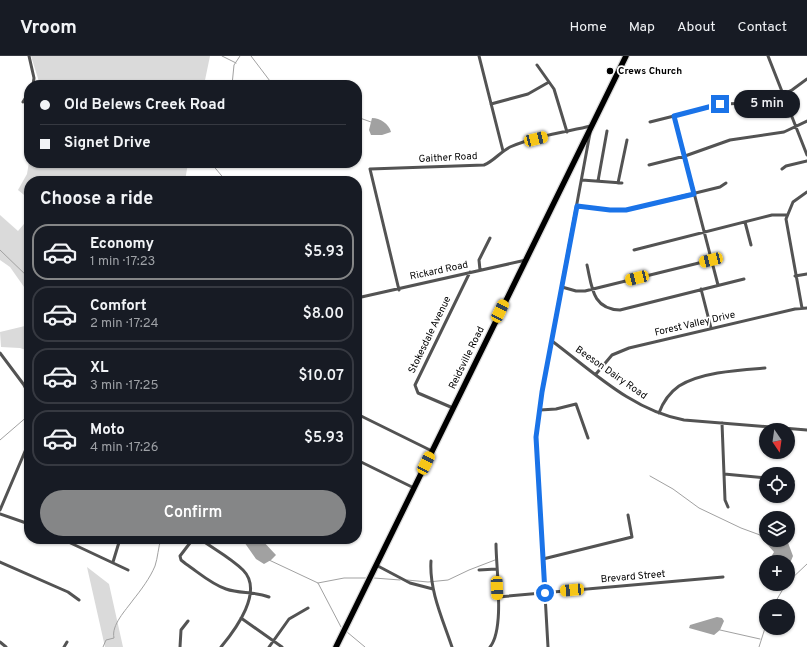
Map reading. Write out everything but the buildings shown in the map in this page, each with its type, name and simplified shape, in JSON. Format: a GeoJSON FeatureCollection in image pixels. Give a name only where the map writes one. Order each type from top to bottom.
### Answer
{"type":"FeatureCollection","features":[{"type":"Feature","properties":{"kind":"highway","name":"Reidsville Road"},"geometry":{"type":"LineString","coordinates":[[336,647],[626,56]]}},
{"type":"Feature","properties":{"kind":"street"},"geometry":{"type":"LineString","coordinates":[[29,56],[34,80]]}},
{"type":"Feature","properties":{"kind":"street"},"geometry":{"type":"LineString","coordinates":[[479,56],[502,151]]}},
{"type":"Feature","properties":{"kind":"street"},"geometry":{"type":"LineString","coordinates":[[768,56],[797,126],[807,156]]}},
{"type":"Feature","properties":{"kind":"street"},"geometry":{"type":"LineString","coordinates":[[537,65],[558,96],[567,132]]}},
{"type":"Feature","properties":{"kind":"street"},"geometry":{"type":"LineString","coordinates":[[650,122],[722,104],[762,102],[784,94],[807,79]]}},
{"type":"Feature","properties":{"kind":"street"},"geometry":{"type":"LineString","coordinates":[[491,104],[528,94],[549,82]]}},
{"type":"Feature","properties":{"kind":"street"},"geometry":{"type":"LineString","coordinates":[[674,116],[718,286]]}},
{"type":"Feature","properties":{"kind":"street"},"geometry":{"type":"LineString","coordinates":[[648,165],[685,156],[730,140],[779,133],[807,121]]}},
{"type":"Feature","properties":{"kind":"street"},"geometry":{"type":"LineString","coordinates":[[548,647],[536,460],[536,437],[591,126]]}},
{"type":"Feature","properties":{"kind":"street","name":"Gaither Road"},"geometry":{"type":"LineString","coordinates":[[399,290],[370,169],[477,166],[489,163],[502,151],[518,144],[591,126]]}},
{"type":"Feature","properties":{"kind":"street"},"geometry":{"type":"LineString","coordinates":[[598,181],[607,131]]}},
{"type":"Feature","properties":{"kind":"street"},"geometry":{"type":"LineString","coordinates":[[582,180],[620,183],[627,140]]}},
{"type":"Feature","properties":{"kind":"street"},"geometry":{"type":"LineString","coordinates":[[782,169],[786,166],[807,161]]}},
{"type":"Feature","properties":{"kind":"street"},"geometry":{"type":"LineString","coordinates":[[577,206],[610,210],[626,210],[720,187],[726,183]]}},
{"type":"Feature","properties":{"kind":"street"},"geometry":{"type":"LineString","coordinates":[[802,308],[786,226],[786,215],[793,202],[807,192]]}},
{"type":"Feature","properties":{"kind":"street"},"geometry":{"type":"LineString","coordinates":[[634,250],[768,216],[786,215]]}},
{"type":"Feature","properties":{"kind":"street"},"geometry":{"type":"LineString","coordinates":[[745,222],[751,245]]}},
{"type":"Feature","properties":{"kind":"street"},"geometry":{"type":"LineString","coordinates":[[480,270],[479,260],[490,238]]}},
{"type":"Feature","properties":{"kind":"street","name":"Rickard Road"},"geometry":{"type":"LineString","coordinates":[[362,297],[399,290],[403,287],[526,260]]}},
{"type":"Feature","properties":{"kind":"street"},"geometry":{"type":"LineString","coordinates":[[562,287],[576,291],[593,288],[711,260]]}},
{"type":"Feature","properties":{"kind":"street"},"geometry":{"type":"LineString","coordinates":[[587,265],[593,288],[600,304],[611,310],[620,310],[744,279]]}},
{"type":"Feature","properties":{"kind":"street","name":"Stokesdale Avenue"},"geometry":{"type":"LineString","coordinates":[[453,408],[418,393],[415,385],[470,272]]}},
{"type":"Feature","properties":{"kind":"street"},"geometry":{"type":"LineString","coordinates":[[796,276],[807,274]]}},
{"type":"Feature","properties":{"kind":"street"},"geometry":{"type":"LineString","coordinates":[[701,289],[711,328]]}},
{"type":"Feature","properties":{"kind":"street","name":"Forest Valley Drive"},"geometry":{"type":"LineString","coordinates":[[596,374],[606,360],[618,351],[711,328],[807,308]]}},
{"type":"Feature","properties":{"kind":"street","name":"Beeson Dairy Road"},"geometry":{"type":"LineString","coordinates":[[552,341],[624,394],[659,414],[684,420],[807,430]]}},
{"type":"Feature","properties":{"kind":"street"},"geometry":{"type":"LineString","coordinates":[[0,352],[24,385]]}},
{"type":"Feature","properties":{"kind":"street"},"geometry":{"type":"LineString","coordinates":[[659,414],[664,402],[671,393],[690,380],[730,371],[765,368]]}},
{"type":"Feature","properties":{"kind":"street"},"geometry":{"type":"LineString","coordinates":[[540,410],[556,409],[576,404],[588,438]]}},
{"type":"Feature","properties":{"kind":"street"},"geometry":{"type":"LineString","coordinates":[[362,416],[432,451]]}},
{"type":"Feature","properties":{"kind":"street"},"geometry":{"type":"LineString","coordinates":[[722,423],[725,500],[728,507]]}},
{"type":"Feature","properties":{"kind":"street"},"geometry":{"type":"LineString","coordinates":[[0,510],[6,492],[24,453]]}},
{"type":"Feature","properties":{"kind":"street"},"geometry":{"type":"LineString","coordinates":[[362,462],[414,488]]}},
{"type":"Feature","properties":{"kind":"street"},"geometry":{"type":"LineString","coordinates":[[724,474],[759,477]]}},
{"type":"Feature","properties":{"kind":"street"},"geometry":{"type":"LineString","coordinates":[[0,514],[24,522]]}},
{"type":"Feature","properties":{"kind":"street"},"geometry":{"type":"LineString","coordinates":[[543,559],[632,537],[628,515]]}},
{"type":"Feature","properties":{"kind":"street"},"geometry":{"type":"LineString","coordinates":[[73,544],[128,570]]}},
{"type":"Feature","properties":{"kind":"street"},"geometry":{"type":"LineString","coordinates":[[113,562],[118,544]]}},
{"type":"Feature","properties":{"kind":"street"},"geometry":{"type":"LineString","coordinates":[[189,544],[180,556],[181,560],[225,589],[256,592],[269,597]]}},
{"type":"Feature","properties":{"kind":"street"},"geometry":{"type":"LineString","coordinates":[[207,544],[243,570],[250,581],[251,592],[241,618],[221,647]]}},
{"type":"Feature","properties":{"kind":"street"},"geometry":{"type":"LineString","coordinates":[[490,647],[495,638],[498,626],[496,544]]}},
{"type":"Feature","properties":{"kind":"street"},"geometry":{"type":"LineString","coordinates":[[431,561],[430,571],[433,589],[452,647]]}},
{"type":"Feature","properties":{"kind":"street"},"geometry":{"type":"LineString","coordinates":[[0,562],[68,592],[79,600]]}},
{"type":"Feature","properties":{"kind":"street"},"geometry":{"type":"LineString","coordinates":[[376,565],[410,583],[433,589]]}},
{"type":"Feature","properties":{"kind":"street"},"geometry":{"type":"LineString","coordinates":[[479,570],[496,569]]}},
{"type":"Feature","properties":{"kind":"street","name":"Brevard Street"},"geometry":{"type":"LineString","coordinates":[[498,597],[723,577]]}},
{"type":"Feature","properties":{"kind":"street"},"geometry":{"type":"LineString","coordinates":[[269,647],[289,619],[308,608]]}},
{"type":"Feature","properties":{"kind":"street"},"geometry":{"type":"LineString","coordinates":[[241,618],[282,647]]}},
{"type":"Feature","properties":{"kind":"street"},"geometry":{"type":"LineString","coordinates":[[180,647],[182,630],[188,621]]}},
{"type":"Feature","properties":{"kind":"street"},"geometry":{"type":"LineString","coordinates":[[0,642],[6,647]]}},
{"type":"Feature","properties":{"kind":"street"},"geometry":{"type":"LineString","coordinates":[[64,647],[67,642]]}},
{"type":"Feature","properties":{"kind":"shaded area"},"geometry":{"type":"Polygon","coordinates":[[[31,56],[210,56],[205,80],[38,80],[31,56]]]}},
{"type":"Feature","properties":{"kind":"shaded area"},"geometry":{"type":"Polygon","coordinates":[[[372,118],[384,122],[391,132],[382,135],[371,135],[369,130],[372,118]]]}},
{"type":"Feature","properties":{"kind":"shaded area"},"geometry":{"type":"Polygon","coordinates":[[[28,168],[187,168],[186,176],[26,176],[28,168]]]}},
{"type":"Feature","properties":{"kind":"shaded area"},"geometry":{"type":"Polygon","coordinates":[[[24,179],[24,195],[18,190],[24,179]]]}},
{"type":"Feature","properties":{"kind":"shaded area"},"geometry":{"type":"Polygon","coordinates":[[[0,215],[18,231],[24,224],[24,287],[10,267],[0,260],[0,215]]]}},
{"type":"Feature","properties":{"kind":"shaded area"},"geometry":{"type":"Polygon","coordinates":[[[24,326],[24,349],[1,347],[0,332],[24,326]]]}},
{"type":"Feature","properties":{"kind":"shaded area"},"geometry":{"type":"Polygon","coordinates":[[[246,544],[266,544],[276,555],[264,564],[256,559],[246,544]]]}},
{"type":"Feature","properties":{"kind":"shaded area"},"geometry":{"type":"Polygon","coordinates":[[[770,547],[790,547],[793,555],[772,555],[774,552],[770,547]]]}},
{"type":"Feature","properties":{"kind":"shaded area"},"geometry":{"type":"Polygon","coordinates":[[[87,567],[109,584],[123,647],[105,647],[87,567]]]}},
{"type":"Feature","properties":{"kind":"shaded area"},"geometry":{"type":"Polygon","coordinates":[[[717,617],[722,618],[724,621],[720,630],[714,635],[689,628],[690,625],[717,617]]]}},
{"type":"Feature","properties":{"kind":"waterway"},"geometry":{"type":"LineString","coordinates":[[222,56],[236,63]]}},
{"type":"Feature","properties":{"kind":"waterway"},"geometry":{"type":"LineString","coordinates":[[232,80],[234,65],[240,56]]}},
{"type":"Feature","properties":{"kind":"waterway"},"geometry":{"type":"LineString","coordinates":[[251,56],[269,80]]}},
{"type":"Feature","properties":{"kind":"waterway"},"geometry":{"type":"LineString","coordinates":[[362,119],[371,122]]}},
{"type":"Feature","properties":{"kind":"waterway"},"geometry":{"type":"LineString","coordinates":[[215,168],[222,176]]}},
{"type":"Feature","properties":{"kind":"waterway"},"geometry":{"type":"LineString","coordinates":[[0,250],[24,273]]}},
{"type":"Feature","properties":{"kind":"waterway"},"geometry":{"type":"LineString","coordinates":[[0,440],[24,419]]}},
{"type":"Feature","properties":{"kind":"waterway"},"geometry":{"type":"LineString","coordinates":[[650,476],[673,489],[699,508],[741,528],[759,535]]}},
{"type":"Feature","properties":{"kind":"waterway"},"geometry":{"type":"LineString","coordinates":[[103,647],[106,640],[114,638],[117,623],[151,575],[156,563],[160,544]]}},
{"type":"Feature","properties":{"kind":"waterway"},"geometry":{"type":"LineString","coordinates":[[269,560],[318,583],[341,627]]}},
{"type":"Feature","properties":{"kind":"waterway"},"geometry":{"type":"LineString","coordinates":[[407,580],[428,582],[448,580],[495,560]]}},
{"type":"Feature","properties":{"kind":"waterway"},"geometry":{"type":"LineString","coordinates":[[795,575],[807,564]]}},
{"type":"Feature","properties":{"kind":"waterway"},"geometry":{"type":"LineString","coordinates":[[318,583],[344,578],[366,578]]}},
{"type":"Feature","properties":{"kind":"waterway"},"geometry":{"type":"LineString","coordinates":[[374,578],[400,580]]}},
{"type":"Feature","properties":{"kind":"waterway"},"geometry":{"type":"LineString","coordinates":[[777,599],[782,591]]}},
{"type":"Feature","properties":{"kind":"waterway"},"geometry":{"type":"LineString","coordinates":[[720,630],[760,639]]}},
{"type":"Feature","properties":{"kind":"waterway"},"geometry":{"type":"LineString","coordinates":[[347,632],[365,647]]}},
{"type":"Feature","properties":{"kind":"waterway"},"geometry":{"type":"LineString","coordinates":[[759,647],[763,635]]}},
{"type":"Feature","properties":{"kind":"place","name":"Crews Church"},"geometry":{"type":"Point","coordinates":[610,71]}},
{"type":"Feature","properties":{"kind":"route"},"geometry":{"type":"LineString","coordinates":[[545,593],[536,460],[536,437],[542,392],[577,206],[619,211],[694,194],[674,116],[720,104]]}}]}
